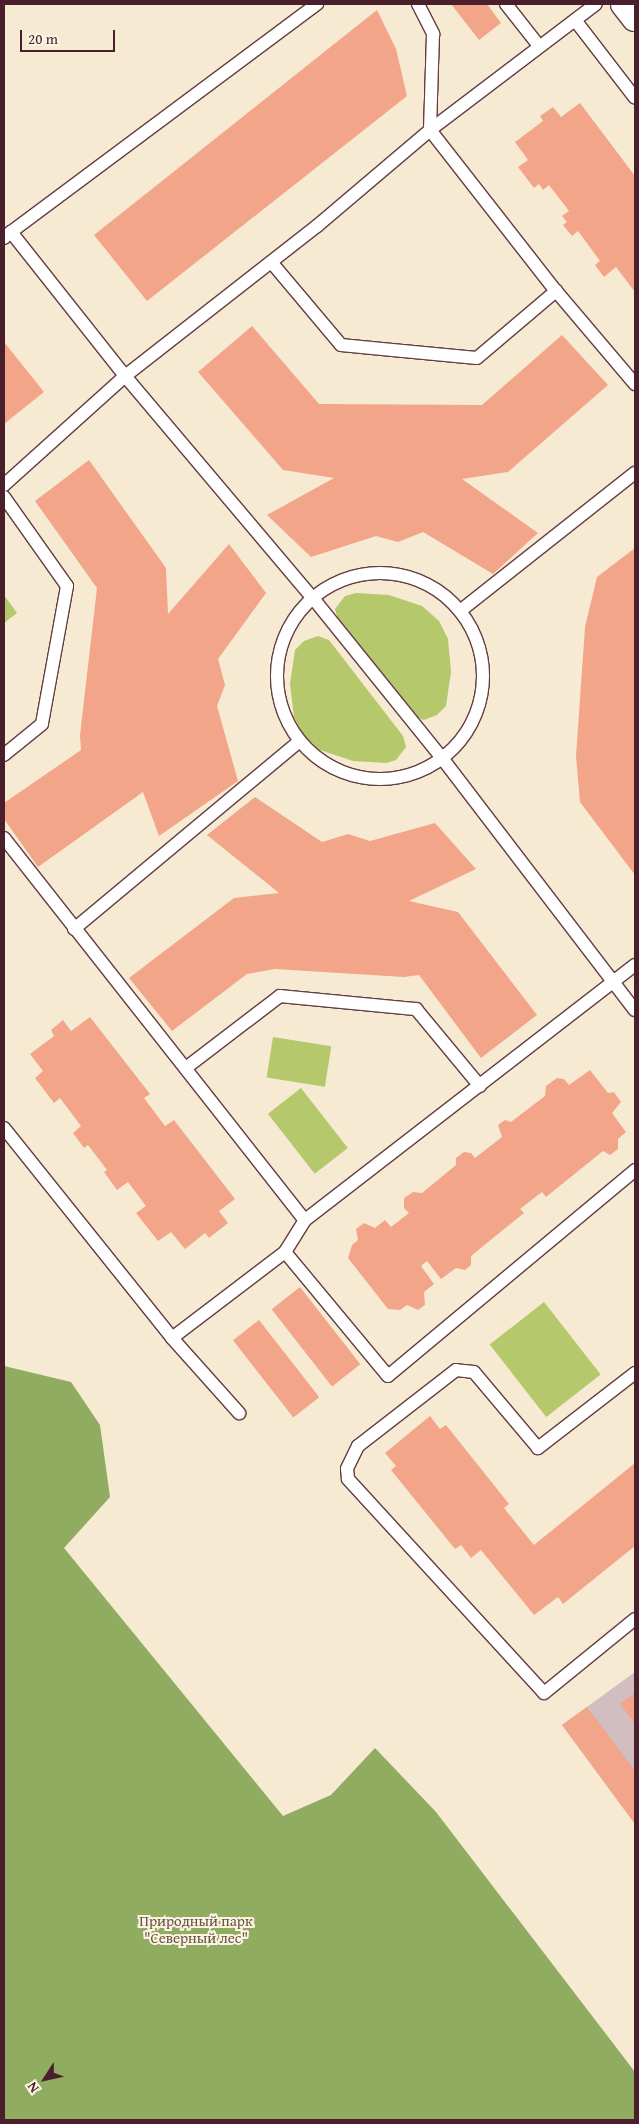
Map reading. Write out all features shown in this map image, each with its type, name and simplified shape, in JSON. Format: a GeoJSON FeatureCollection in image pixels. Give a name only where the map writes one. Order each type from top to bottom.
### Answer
{"type":"FeatureCollection","features":[{"type":"Feature","properties":{"kind":"street"},"geometry":{"type":"LineString","coordinates":[[624,4],[635,18]]}},
{"type":"Feature","properties":{"kind":"lane"},"geometry":{"type":"LineString","coordinates":[[317,4],[8,235],[312,597],[442,758],[635,1010]]}},
{"type":"Feature","properties":{"kind":"lane"},"geometry":{"type":"LineString","coordinates":[[418,4],[433,34],[430,130],[556,291],[635,384]]}},
{"type":"Feature","properties":{"kind":"lane"},"geometry":{"type":"LineString","coordinates":[[506,4],[539,46]]}},
{"type":"Feature","properties":{"kind":"lane"},"geometry":{"type":"LineString","coordinates":[[4,485],[125,376],[272,263],[430,130],[596,4]]}},
{"type":"Feature","properties":{"kind":"lane"},"geometry":{"type":"LineString","coordinates":[[574,20],[635,98]]}},
{"type":"Feature","properties":{"kind":"lane"},"geometry":{"type":"LineString","coordinates":[[272,263],[341,344],[404,351],[477,358],[556,291]]}},
{"type":"Feature","properties":{"kind":"lane"},"geometry":{"type":"LineString","coordinates":[[460,611],[635,473]]}},
{"type":"Feature","properties":{"kind":"lane"},"geometry":{"type":"LineString","coordinates":[[4,497],[67,586],[42,724],[4,755]]}},
{"type":"Feature","properties":{"kind":"lane"},"geometry":{"type":"LineString","coordinates":[[373,572],[406,576],[436,589],[460,611],[477,640],[482,680],[479,705],[465,735],[442,758],[414,774],[383,779],[360,776],[323,762],[300,741],[284,714],[276,682],[279,651],[292,621],[312,597],[341,580],[373,572]]}},
{"type":"Feature","properties":{"kind":"lane"},"geometry":{"type":"LineString","coordinates":[[74,928],[300,741]]}},
{"type":"Feature","properties":{"kind":"lane"},"geometry":{"type":"LineString","coordinates":[[4,838],[305,1220]]}},
{"type":"Feature","properties":{"kind":"lane"},"geometry":{"type":"LineString","coordinates":[[172,1338],[285,1252],[305,1220],[635,965]]}},
{"type":"Feature","properties":{"kind":"lane"},"geometry":{"type":"LineString","coordinates":[[187,1068],[280,996],[416,1009],[480,1086]]}},
{"type":"Feature","properties":{"kind":"lane"},"geometry":{"type":"LineString","coordinates":[[4,1128],[172,1338],[239,1414]]}},
{"type":"Feature","properties":{"kind":"lane"},"geometry":{"type":"LineString","coordinates":[[285,1252],[388,1376],[635,1170]]}},
{"type":"Feature","properties":{"kind":"lane"},"geometry":{"type":"LineString","coordinates":[[635,1373],[538,1448],[474,1372],[456,1370],[358,1446],[347,1469],[348,1479],[544,1693],[635,1619]]}},
{"type":"Feature","properties":{"kind":"shaded area"},"geometry":{"type":"Polygon","coordinates":[[[635,1672],[635,1824],[562,1725],[635,1672]]]}},
{"type":"Feature","properties":{"kind":"green space"},"geometry":{"type":"Polygon","coordinates":[[[356,593],[389,595],[422,606],[439,621],[448,639],[451,672],[446,706],[437,715],[424,720],[413,716],[338,620],[335,609],[345,596],[356,593]]]}},
{"type":"Feature","properties":{"kind":"green space"},"geometry":{"type":"Polygon","coordinates":[[[4,595],[17,613],[4,623],[4,595]]]}},
{"type":"Feature","properties":{"kind":"green space"},"geometry":{"type":"Polygon","coordinates":[[[318,636],[329,640],[403,736],[406,747],[396,760],[386,763],[353,761],[320,750],[303,735],[294,717],[290,684],[295,650],[304,641],[318,636]]]}},
{"type":"Feature","properties":{"kind":"green space"},"geometry":{"type":"Polygon","coordinates":[[[273,1037],[331,1046],[325,1087],[267,1077],[273,1037]]]}},
{"type":"Feature","properties":{"kind":"green space"},"geometry":{"type":"Polygon","coordinates":[[[301,1088],[348,1148],[315,1174],[268,1114],[301,1088]]]}},
{"type":"Feature","properties":{"kind":"green space"},"geometry":{"type":"Polygon","coordinates":[[[544,1302],[601,1374],[546,1417],[490,1344],[544,1302]]]}},
{"type":"Feature","properties":{"kind":"green space","name":"Природный парк \"Северный лес\""},"geometry":{"type":"Polygon","coordinates":[[[4,1366],[71,1382],[100,1425],[110,1497],[64,1548],[283,1816],[331,1795],[375,1748],[436,1812],[635,2072],[635,2120],[4,2120],[4,1366]]]}},
{"type":"Feature","properties":{"kind":"building"},"geometry":{"type":"Polygon","coordinates":[[[451,4],[487,4],[501,23],[479,40],[451,4]]]}},
{"type":"Feature","properties":{"kind":"building"},"geometry":{"type":"Polygon","coordinates":[[[377,10],[396,49],[407,96],[147,301],[94,235],[377,10]]]}},
{"type":"Feature","properties":{"kind":"building"},"geometry":{"type":"Polygon","coordinates":[[[580,103],[635,176],[635,292],[616,267],[604,277],[595,265],[600,261],[578,231],[572,236],[563,225],[567,222],[562,216],[569,211],[549,185],[543,190],[539,184],[534,188],[518,167],[528,160],[515,142],[543,121],[540,116],[553,107],[561,117],[580,103]]]}},
{"type":"Feature","properties":{"kind":"building"},"geometry":{"type":"Polygon","coordinates":[[[252,326],[319,404],[482,405],[562,335],[608,385],[508,472],[462,479],[538,533],[493,574],[423,532],[398,542],[376,536],[311,557],[267,515],[334,478],[283,470],[198,372],[252,326]]]}},
{"type":"Feature","properties":{"kind":"building"},"geometry":{"type":"Polygon","coordinates":[[[4,342],[44,392],[4,424],[4,342]]]}},
{"type":"Feature","properties":{"kind":"building"},"geometry":{"type":"Polygon","coordinates":[[[89,460],[166,568],[168,614],[229,544],[266,593],[218,659],[225,685],[217,706],[238,781],[159,836],[143,792],[38,867],[4,819],[4,803],[81,750],[80,735],[97,588],[35,501],[89,460]]]}},
{"type":"Feature","properties":{"kind":"building"},"geometry":{"type":"Polygon","coordinates":[[[635,548],[635,875],[580,802],[576,756],[585,627],[597,577],[635,548]]]}},
{"type":"Feature","properties":{"kind":"building"},"geometry":{"type":"Polygon","coordinates":[[[255,797],[322,842],[348,834],[370,841],[435,823],[476,869],[409,901],[458,912],[537,1015],[481,1058],[419,975],[404,977],[275,969],[247,974],[172,1031],[129,978],[234,898],[279,893],[207,835],[255,797]]]}},
{"type":"Feature","properties":{"kind":"building"},"geometry":{"type":"Polygon","coordinates":[[[90,1017],[150,1094],[144,1098],[165,1126],[174,1120],[235,1199],[219,1211],[228,1223],[209,1238],[205,1233],[185,1249],[171,1232],[158,1241],[136,1213],[146,1206],[128,1182],[117,1190],[104,1172],[107,1170],[88,1145],[84,1148],[73,1133],[81,1126],[60,1098],[54,1103],[35,1078],[43,1071],[30,1054],[54,1036],[51,1030],[63,1020],[71,1031],[90,1017]]]}},
{"type":"Feature","properties":{"kind":"building"},"geometry":{"type":"Polygon","coordinates":[[[590,1070],[608,1093],[614,1092],[621,1102],[612,1113],[626,1132],[618,1139],[618,1149],[610,1155],[603,1151],[546,1197],[542,1192],[520,1209],[524,1213],[471,1256],[471,1265],[465,1270],[456,1268],[441,1279],[427,1261],[421,1266],[434,1284],[424,1292],[425,1305],[418,1310],[407,1305],[400,1310],[388,1309],[348,1258],[352,1245],[358,1240],[356,1229],[364,1223],[375,1228],[385,1220],[391,1227],[409,1213],[404,1208],[404,1198],[413,1192],[422,1193],[456,1165],[456,1158],[464,1152],[471,1153],[475,1158],[502,1137],[498,1125],[505,1120],[511,1122],[545,1096],[546,1086],[557,1078],[564,1079],[569,1085],[590,1070]]]}},
{"type":"Feature","properties":{"kind":"building"},"geometry":{"type":"Polygon","coordinates":[[[300,1287],[360,1364],[332,1386],[272,1309],[300,1287]]]}},
{"type":"Feature","properties":{"kind":"building"},"geometry":{"type":"Polygon","coordinates":[[[259,1320],[319,1397],[293,1418],[233,1340],[259,1320]]]}},
{"type":"Feature","properties":{"kind":"building"},"geometry":{"type":"Polygon","coordinates":[[[430,1416],[440,1429],[446,1425],[509,1504],[504,1508],[534,1545],[635,1463],[635,1546],[563,1604],[558,1597],[534,1615],[481,1550],[471,1558],[461,1545],[455,1549],[391,1470],[396,1466],[385,1453],[430,1416]]]}},
{"type":"Feature","properties":{"kind":"building"},"geometry":{"type":"Polygon","coordinates":[[[635,1693],[635,1724],[620,1704],[635,1693]]]}},
{"type":"Feature","properties":{"kind":"building"},"geometry":{"type":"Polygon","coordinates":[[[587,1707],[635,1771],[635,1824],[562,1725],[587,1707]]]}}]}
